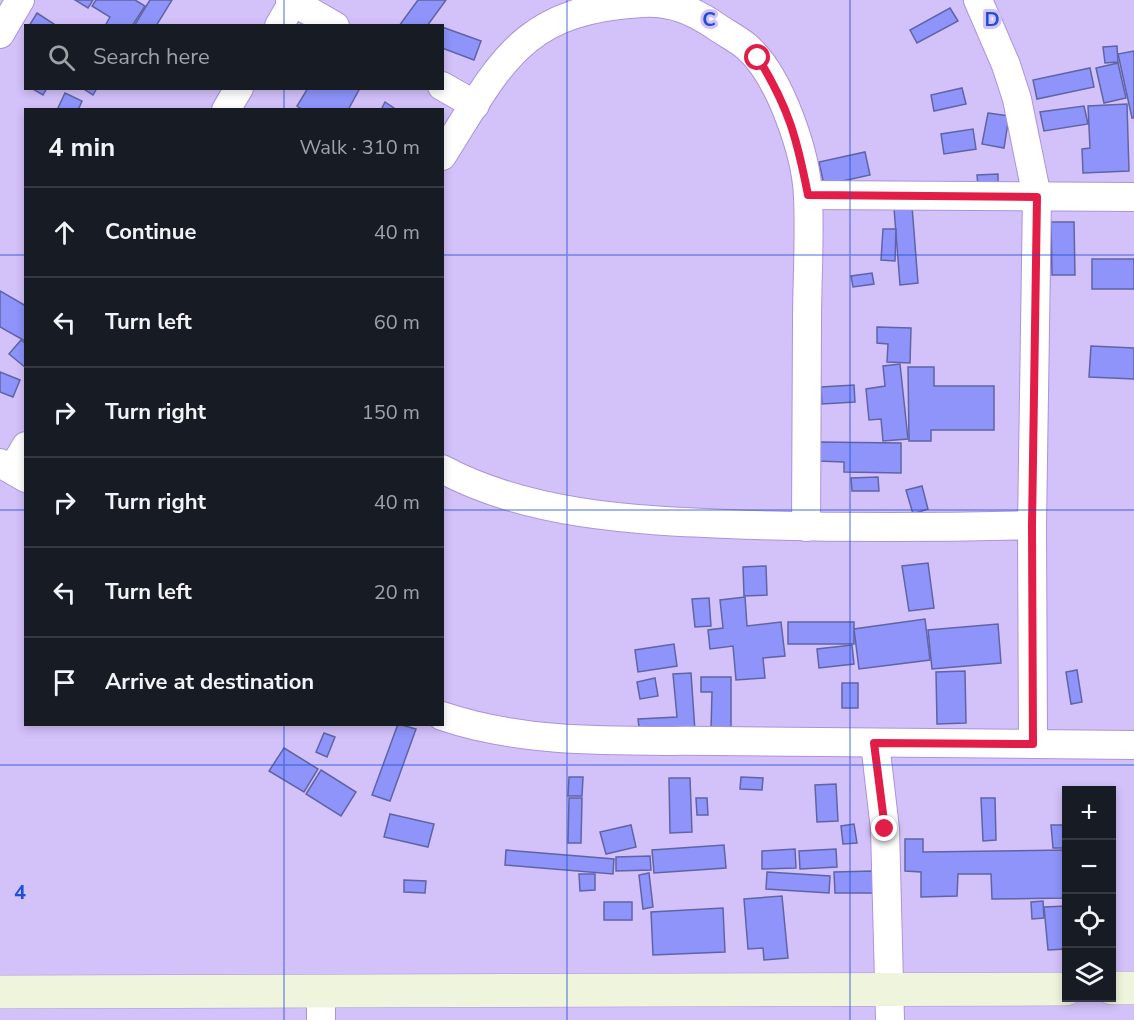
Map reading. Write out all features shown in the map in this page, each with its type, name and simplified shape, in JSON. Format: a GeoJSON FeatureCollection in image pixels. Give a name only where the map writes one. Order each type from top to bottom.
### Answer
{"type":"FeatureCollection","features":[{"type":"Feature","properties":{"kind":"main road"},"geometry":{"type":"LineString","coordinates":[[1116,988],[1134,988]]}},
{"type":"Feature","properties":{"kind":"main road"},"geometry":{"type":"LineString","coordinates":[[0,992],[321,1005],[890,1006],[1062,989]]}},
{"type":"Feature","properties":{"kind":"street"},"geometry":{"type":"LineString","coordinates":[[0,34],[20,0]]}},
{"type":"Feature","properties":{"kind":"street"},"geometry":{"type":"LineString","coordinates":[[978,0],[1006,65],[1017,99],[1037,197],[1032,525],[1033,744]]}},
{"type":"Feature","properties":{"kind":"street"},"geometry":{"type":"LineString","coordinates":[[444,153],[501,64],[514,51],[558,19],[594,7],[650,2],[680,3],[747,47],[758,58],[780,93],[796,135],[808,195],[806,527]]}},
{"type":"Feature","properties":{"kind":"street"},"geometry":{"type":"LineString","coordinates":[[289,7],[330,24]]}},
{"type":"Feature","properties":{"kind":"street"},"geometry":{"type":"LineString","coordinates":[[444,87],[475,105]]}},
{"type":"Feature","properties":{"kind":"street"},"geometry":{"type":"LineString","coordinates":[[227,108],[238,90]]}},
{"type":"Feature","properties":{"kind":"street"},"geometry":{"type":"LineString","coordinates":[[808,195],[1134,196]]}},
{"type":"Feature","properties":{"kind":"street"},"geometry":{"type":"LineString","coordinates":[[444,471],[501,493],[629,520],[806,527],[1032,525]]}},
{"type":"Feature","properties":{"kind":"street"},"geometry":{"type":"LineString","coordinates":[[444,717],[526,736],[630,740],[1134,745]]}},
{"type":"Feature","properties":{"kind":"street"},"geometry":{"type":"LineString","coordinates":[[874,743],[885,829],[890,1006]]}},
{"type":"Feature","properties":{"kind":"building"},"geometry":{"type":"Polygon","coordinates":[[[75,0],[93,0],[88,8],[75,0]]]}},
{"type":"Feature","properties":{"kind":"building"},"geometry":{"type":"Polygon","coordinates":[[[96,0],[135,0],[145,6],[133,24],[106,24],[110,17],[92,6],[96,0]]]}},
{"type":"Feature","properties":{"kind":"building"},"geometry":{"type":"Polygon","coordinates":[[[150,0],[172,0],[157,24],[135,24],[150,0]]]}},
{"type":"Feature","properties":{"kind":"building"},"geometry":{"type":"Polygon","coordinates":[[[418,0],[446,0],[428,24],[400,24],[418,0]]]}},
{"type":"Feature","properties":{"kind":"building"},"geometry":{"type":"Polygon","coordinates":[[[950,8],[958,21],[917,43],[910,30],[950,8]]]}},
{"type":"Feature","properties":{"kind":"building"},"geometry":{"type":"Polygon","coordinates":[[[37,13],[54,24],[30,24],[37,13]]]}},
{"type":"Feature","properties":{"kind":"building"},"geometry":{"type":"Polygon","coordinates":[[[444,28],[481,41],[474,60],[444,49],[444,28]]]}},
{"type":"Feature","properties":{"kind":"building"},"geometry":{"type":"Polygon","coordinates":[[[1117,46],[1118,62],[1105,63],[1103,47],[1117,46]]]}},
{"type":"Feature","properties":{"kind":"building"},"geometry":{"type":"Polygon","coordinates":[[[1134,51],[1134,118],[1132,118],[1118,54],[1134,51]]]}},
{"type":"Feature","properties":{"kind":"building"},"geometry":{"type":"Polygon","coordinates":[[[1118,63],[1126,98],[1104,103],[1096,68],[1118,63]]]}},
{"type":"Feature","properties":{"kind":"building"},"geometry":{"type":"Polygon","coordinates":[[[1090,68],[1094,87],[1037,99],[1033,80],[1090,68]]]}},
{"type":"Feature","properties":{"kind":"building"},"geometry":{"type":"Polygon","coordinates":[[[962,88],[966,104],[934,111],[931,95],[962,88]]]}},
{"type":"Feature","properties":{"kind":"building"},"geometry":{"type":"Polygon","coordinates":[[[34,90],[46,90],[43,95],[34,90]]]}},
{"type":"Feature","properties":{"kind":"building"},"geometry":{"type":"Polygon","coordinates":[[[85,90],[96,90],[93,95],[85,90]]]}},
{"type":"Feature","properties":{"kind":"building"},"geometry":{"type":"Polygon","coordinates":[[[307,90],[359,90],[349,108],[300,108],[297,106],[307,90]]]}},
{"type":"Feature","properties":{"kind":"building"},"geometry":{"type":"Polygon","coordinates":[[[65,93],[82,101],[79,108],[58,108],[65,93]]]}},
{"type":"Feature","properties":{"kind":"building"},"geometry":{"type":"Polygon","coordinates":[[[385,102],[394,108],[382,108],[385,102]]]}},
{"type":"Feature","properties":{"kind":"building"},"geometry":{"type":"Polygon","coordinates":[[[1127,104],[1129,171],[1083,173],[1082,149],[1090,148],[1088,106],[1127,104]]]}},
{"type":"Feature","properties":{"kind":"building"},"geometry":{"type":"Polygon","coordinates":[[[1084,106],[1088,124],[1044,131],[1040,112],[1084,106]]]}},
{"type":"Feature","properties":{"kind":"building"},"geometry":{"type":"Polygon","coordinates":[[[988,113],[1009,116],[1004,148],[982,144],[988,113]]]}},
{"type":"Feature","properties":{"kind":"building"},"geometry":{"type":"Polygon","coordinates":[[[973,129],[976,149],[944,154],[941,134],[973,129]]]}},
{"type":"Feature","properties":{"kind":"building"},"geometry":{"type":"Polygon","coordinates":[[[865,152],[870,175],[824,185],[819,162],[865,152]]]}},
{"type":"Feature","properties":{"kind":"building"},"geometry":{"type":"Polygon","coordinates":[[[998,174],[998,185],[978,186],[977,175],[998,174]]]}},
{"type":"Feature","properties":{"kind":"building"},"geometry":{"type":"Polygon","coordinates":[[[912,206],[918,283],[900,285],[894,208],[912,206]]]}},
{"type":"Feature","properties":{"kind":"building"},"geometry":{"type":"Polygon","coordinates":[[[1051,222],[1074,222],[1075,275],[1052,275],[1051,222]]]}},
{"type":"Feature","properties":{"kind":"building"},"geometry":{"type":"Polygon","coordinates":[[[883,229],[896,229],[895,261],[881,260],[883,229]]]}},
{"type":"Feature","properties":{"kind":"building"},"geometry":{"type":"Polygon","coordinates":[[[1092,259],[1134,259],[1134,289],[1092,289],[1092,259]]]}},
{"type":"Feature","properties":{"kind":"building"},"geometry":{"type":"Polygon","coordinates":[[[872,273],[874,284],[853,287],[851,276],[872,273]]]}},
{"type":"Feature","properties":{"kind":"building"},"geometry":{"type":"Polygon","coordinates":[[[0,291],[24,305],[24,340],[0,327],[0,291]]]}},
{"type":"Feature","properties":{"kind":"building"},"geometry":{"type":"Polygon","coordinates":[[[877,327],[911,328],[910,363],[887,362],[888,344],[877,343],[877,327]]]}},
{"type":"Feature","properties":{"kind":"building"},"geometry":{"type":"Polygon","coordinates":[[[21,340],[24,342],[24,366],[9,354],[21,340]]]}},
{"type":"Feature","properties":{"kind":"building"},"geometry":{"type":"Polygon","coordinates":[[[1091,346],[1134,348],[1134,379],[1089,377],[1091,346]]]}},
{"type":"Feature","properties":{"kind":"building"},"geometry":{"type":"Polygon","coordinates":[[[900,364],[908,439],[883,441],[881,419],[869,420],[866,389],[885,386],[883,366],[900,364]]]}},
{"type":"Feature","properties":{"kind":"building"},"geometry":{"type":"Polygon","coordinates":[[[908,367],[934,367],[934,386],[994,386],[994,430],[931,430],[931,441],[909,441],[908,367]]]}},
{"type":"Feature","properties":{"kind":"building"},"geometry":{"type":"Polygon","coordinates":[[[0,372],[20,380],[13,397],[0,392],[0,372]]]}},
{"type":"Feature","properties":{"kind":"building"},"geometry":{"type":"Polygon","coordinates":[[[854,385],[855,402],[822,404],[821,387],[854,385]]]}},
{"type":"Feature","properties":{"kind":"building"},"geometry":{"type":"Polygon","coordinates":[[[818,442],[901,443],[901,473],[844,472],[844,462],[818,461],[818,442]]]}},
{"type":"Feature","properties":{"kind":"building"},"geometry":{"type":"Polygon","coordinates":[[[878,477],[879,491],[852,491],[851,478],[878,477]]]}},
{"type":"Feature","properties":{"kind":"building"},"geometry":{"type":"Polygon","coordinates":[[[922,486],[928,509],[913,514],[906,490],[922,486]]]}},
{"type":"Feature","properties":{"kind":"building"},"geometry":{"type":"Polygon","coordinates":[[[928,563],[934,608],[909,611],[902,566],[928,563]]]}},
{"type":"Feature","properties":{"kind":"building"},"geometry":{"type":"Polygon","coordinates":[[[766,566],[767,595],[744,596],[743,567],[766,566]]]}},
{"type":"Feature","properties":{"kind":"building"},"geometry":{"type":"Polygon","coordinates":[[[745,597],[747,626],[781,622],[785,656],[763,658],[765,678],[736,680],[733,646],[710,649],[708,630],[723,628],[720,600],[745,597]]]}},
{"type":"Feature","properties":{"kind":"building"},"geometry":{"type":"Polygon","coordinates":[[[709,598],[711,626],[695,627],[692,599],[709,598]]]}},
{"type":"Feature","properties":{"kind":"building"},"geometry":{"type":"Polygon","coordinates":[[[925,619],[930,660],[859,669],[854,629],[925,619]]]}},
{"type":"Feature","properties":{"kind":"building"},"geometry":{"type":"Polygon","coordinates":[[[788,622],[854,622],[854,644],[788,644],[788,622]]]}},
{"type":"Feature","properties":{"kind":"building"},"geometry":{"type":"Polygon","coordinates":[[[998,624],[1001,663],[932,669],[928,630],[998,624]]]}},
{"type":"Feature","properties":{"kind":"building"},"geometry":{"type":"Polygon","coordinates":[[[674,644],[677,666],[638,672],[635,650],[674,644]]]}},
{"type":"Feature","properties":{"kind":"building"},"geometry":{"type":"Polygon","coordinates":[[[852,645],[854,664],[819,668],[817,649],[852,645]]]}},
{"type":"Feature","properties":{"kind":"building"},"geometry":{"type":"Polygon","coordinates":[[[1077,670],[1082,702],[1071,704],[1066,672],[1077,670]]]}},
{"type":"Feature","properties":{"kind":"building"},"geometry":{"type":"Polygon","coordinates":[[[965,671],[966,723],[937,724],[936,672],[965,671]]]}},
{"type":"Feature","properties":{"kind":"building"},"geometry":{"type":"Polygon","coordinates":[[[691,673],[695,731],[640,735],[638,719],[677,717],[673,674],[691,673]]]}},
{"type":"Feature","properties":{"kind":"building"},"geometry":{"type":"Polygon","coordinates":[[[701,677],[731,677],[731,731],[711,730],[712,692],[701,692],[701,677]]]}},
{"type":"Feature","properties":{"kind":"building"},"geometry":{"type":"Polygon","coordinates":[[[655,678],[658,696],[640,699],[637,682],[655,678]]]}},
{"type":"Feature","properties":{"kind":"building"},"geometry":{"type":"Polygon","coordinates":[[[842,683],[858,683],[858,708],[842,708],[842,683]]]}},
{"type":"Feature","properties":{"kind":"building"},"geometry":{"type":"Polygon","coordinates":[[[397,726],[416,729],[390,801],[372,795],[397,726]]]}},
{"type":"Feature","properties":{"kind":"building"},"geometry":{"type":"Polygon","coordinates":[[[324,733],[335,737],[327,757],[316,752],[324,733]]]}},
{"type":"Feature","properties":{"kind":"building"},"geometry":{"type":"Polygon","coordinates":[[[284,748],[318,769],[304,792],[269,771],[284,748]]]}},
{"type":"Feature","properties":{"kind":"building"},"geometry":{"type":"Polygon","coordinates":[[[321,770],[356,792],[341,816],[306,794],[321,770]]]}},
{"type":"Feature","properties":{"kind":"building"},"geometry":{"type":"Polygon","coordinates":[[[569,777],[583,777],[582,796],[568,796],[569,777]]]}},
{"type":"Feature","properties":{"kind":"building"},"geometry":{"type":"Polygon","coordinates":[[[741,777],[763,778],[762,790],[740,789],[741,777]]]}},
{"type":"Feature","properties":{"kind":"building"},"geometry":{"type":"Polygon","coordinates":[[[669,778],[690,778],[692,832],[670,833],[669,778]]]}},
{"type":"Feature","properties":{"kind":"building"},"geometry":{"type":"Polygon","coordinates":[[[836,784],[838,821],[817,822],[815,785],[836,784]]]}},
{"type":"Feature","properties":{"kind":"building"},"geometry":{"type":"Polygon","coordinates":[[[569,798],[582,798],[581,843],[568,843],[569,798]]]}},
{"type":"Feature","properties":{"kind":"building"},"geometry":{"type":"Polygon","coordinates":[[[696,798],[707,798],[708,815],[697,815],[696,798]]]}},
{"type":"Feature","properties":{"kind":"building"},"geometry":{"type":"Polygon","coordinates":[[[981,798],[995,798],[996,840],[983,841],[981,798]]]}},
{"type":"Feature","properties":{"kind":"building"},"geometry":{"type":"Polygon","coordinates":[[[390,814],[434,824],[428,847],[384,837],[390,814]]]}},
{"type":"Feature","properties":{"kind":"building"},"geometry":{"type":"Polygon","coordinates":[[[854,824],[857,843],[843,844],[841,826],[854,824]]]}},
{"type":"Feature","properties":{"kind":"building"},"geometry":{"type":"Polygon","coordinates":[[[631,825],[636,847],[606,854],[600,832],[631,825]]]}},
{"type":"Feature","properties":{"kind":"building"},"geometry":{"type":"Polygon","coordinates":[[[1051,825],[1062,825],[1062,848],[1053,848],[1051,825]]]}},
{"type":"Feature","properties":{"kind":"building"},"geometry":{"type":"Polygon","coordinates":[[[905,839],[923,839],[923,852],[1062,850],[1062,898],[992,899],[991,874],[958,874],[957,896],[921,897],[921,872],[905,871],[905,839]]]}},
{"type":"Feature","properties":{"kind":"building"},"geometry":{"type":"Polygon","coordinates":[[[724,845],[726,868],[654,873],[652,850],[724,845]]]}},
{"type":"Feature","properties":{"kind":"building"},"geometry":{"type":"Polygon","coordinates":[[[795,849],[796,868],[762,869],[762,851],[795,849]]]}},
{"type":"Feature","properties":{"kind":"building"},"geometry":{"type":"Polygon","coordinates":[[[836,849],[837,867],[800,869],[799,851],[836,849]]]}},
{"type":"Feature","properties":{"kind":"building"},"geometry":{"type":"Polygon","coordinates":[[[506,850],[614,859],[613,874],[505,865],[506,850]]]}},
{"type":"Feature","properties":{"kind":"building"},"geometry":{"type":"Polygon","coordinates":[[[650,856],[651,870],[616,871],[616,857],[650,856]]]}},
{"type":"Feature","properties":{"kind":"building"},"geometry":{"type":"Polygon","coordinates":[[[873,871],[874,893],[835,893],[834,872],[873,871]]]}},
{"type":"Feature","properties":{"kind":"building"},"geometry":{"type":"Polygon","coordinates":[[[767,872],[830,876],[829,893],[766,889],[767,872]]]}},
{"type":"Feature","properties":{"kind":"building"},"geometry":{"type":"Polygon","coordinates":[[[649,873],[653,907],[643,909],[639,875],[649,873]]]}},
{"type":"Feature","properties":{"kind":"building"},"geometry":{"type":"Polygon","coordinates":[[[579,874],[595,874],[595,890],[580,891],[579,874]]]}},
{"type":"Feature","properties":{"kind":"building"},"geometry":{"type":"Polygon","coordinates":[[[404,880],[426,881],[425,893],[404,892],[404,880]]]}},
{"type":"Feature","properties":{"kind":"building"},"geometry":{"type":"Polygon","coordinates":[[[782,896],[788,958],[764,960],[763,948],[748,949],[744,899],[782,896]]]}},
{"type":"Feature","properties":{"kind":"building"},"geometry":{"type":"Polygon","coordinates":[[[1043,901],[1044,918],[1032,919],[1031,902],[1043,901]]]}},
{"type":"Feature","properties":{"kind":"building"},"geometry":{"type":"Polygon","coordinates":[[[604,902],[632,902],[632,920],[604,920],[604,902]]]}},
{"type":"Feature","properties":{"kind":"building"},"geometry":{"type":"Polygon","coordinates":[[[1062,906],[1062,949],[1048,950],[1044,907],[1062,906]]]}},
{"type":"Feature","properties":{"kind":"building"},"geometry":{"type":"Polygon","coordinates":[[[723,908],[725,952],[653,955],[651,912],[723,908]]]}},
{"type":"Feature","properties":{"kind":"route"},"geometry":{"type":"LineString","coordinates":[[758,58],[780,93],[796,135],[808,195],[1037,197],[1032,525],[1033,744],[874,743],[885,829]]}}]}
